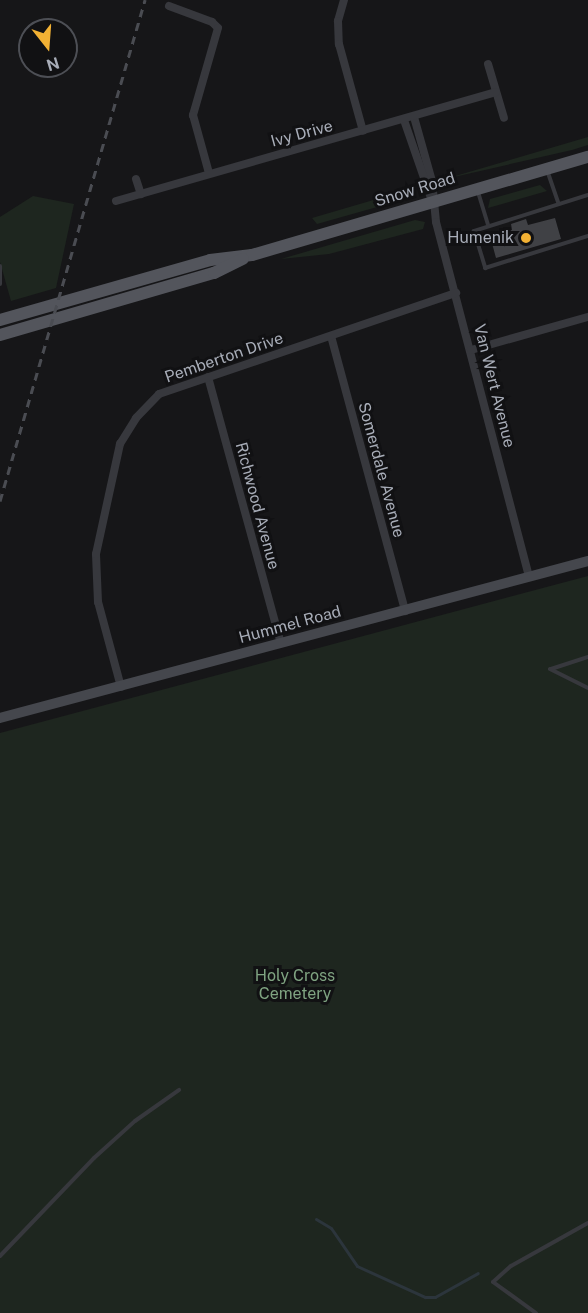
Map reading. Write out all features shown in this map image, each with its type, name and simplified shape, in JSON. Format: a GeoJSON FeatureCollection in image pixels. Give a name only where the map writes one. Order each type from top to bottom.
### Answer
{"type":"FeatureCollection","features":[{"type":"Feature","properties":{"kind":"main road","name":"Snow Road"},"geometry":{"type":"LineString","coordinates":[[0,320],[199,263],[252,255],[588,157]]}},
{"type":"Feature","properties":{"kind":"main road","name":"Snow Road"},"geometry":{"type":"LineString","coordinates":[[0,335],[214,273],[252,255]]}},
{"type":"Feature","properties":{"kind":"street"},"geometry":{"type":"LineString","coordinates":[[344,0],[338,21],[339,44],[363,131]]}},
{"type":"Feature","properties":{"kind":"street"},"geometry":{"type":"LineString","coordinates":[[169,6],[212,22],[218,28],[193,115],[209,173]]}},
{"type":"Feature","properties":{"kind":"street"},"geometry":{"type":"LineString","coordinates":[[488,64],[504,117]]}},
{"type":"Feature","properties":{"kind":"street","name":"Ivy Drive"},"geometry":{"type":"LineString","coordinates":[[116,201],[496,92]]}},
{"type":"Feature","properties":{"kind":"street","name":"Van Wert Avenue"},"geometry":{"type":"LineString","coordinates":[[414,117],[432,181],[433,202]]}},
{"type":"Feature","properties":{"kind":"street","name":"Van Wert Avenue"},"geometry":{"type":"LineString","coordinates":[[404,120],[433,202],[529,577]]}},
{"type":"Feature","properties":{"kind":"street"},"geometry":{"type":"LineString","coordinates":[[136,179],[141,194]]}},
{"type":"Feature","properties":{"kind":"street","name":"Pemberton Drive"},"geometry":{"type":"LineString","coordinates":[[121,687],[98,602],[96,554],[120,444],[136,417],[159,394],[456,293]]}},
{"type":"Feature","properties":{"kind":"street"},"geometry":{"type":"LineString","coordinates":[[471,350],[588,317]]}},
{"type":"Feature","properties":{"kind":"street","name":"Somerdale Avenue"},"geometry":{"type":"LineString","coordinates":[[331,336],[405,610]]}},
{"type":"Feature","properties":{"kind":"street","name":"Richwood Avenue"},"geometry":{"type":"LineString","coordinates":[[208,377],[281,643]]}},
{"type":"Feature","properties":{"kind":"street","name":"Hummel Road"},"geometry":{"type":"LineString","coordinates":[[0,718],[588,561]]}},
{"type":"Feature","properties":{"kind":"lane"},"geometry":{"type":"LineString","coordinates":[[546,168],[559,204]]}},
{"type":"Feature","properties":{"kind":"lane"},"geometry":{"type":"LineString","coordinates":[[476,188],[488,224]]}},
{"type":"Feature","properties":{"kind":"lane"},"geometry":{"type":"LineString","coordinates":[[588,195],[488,224],[474,231],[485,268],[588,236]]}},
{"type":"Feature","properties":{"kind":"lane"},"geometry":{"type":"LineString","coordinates":[[0,266],[0,284]]}},
{"type":"Feature","properties":{"kind":"lane"},"geometry":{"type":"LineString","coordinates":[[588,657],[550,669],[588,688]]}},
{"type":"Feature","properties":{"kind":"lane"},"geometry":{"type":"LineString","coordinates":[[0,1256],[94,1158],[179,1090]]}},
{"type":"Feature","properties":{"kind":"lane"},"geometry":{"type":"LineString","coordinates":[[536,1313],[493,1282],[511,1266],[588,1223]]}},
{"type":"Feature","properties":{"kind":"green space"},"geometry":{"type":"Polygon","coordinates":[[[588,137],[588,145],[572,150],[445,179],[588,137]]]}},
{"type":"Feature","properties":{"kind":"green space"},"geometry":{"type":"Polygon","coordinates":[[[540,185],[547,191],[488,208],[490,199],[540,185]]]}},
{"type":"Feature","properties":{"kind":"green space"},"geometry":{"type":"Polygon","coordinates":[[[411,189],[416,196],[317,224],[312,218],[411,189]]]}},
{"type":"Feature","properties":{"kind":"green space"},"geometry":{"type":"Polygon","coordinates":[[[33,196],[74,204],[56,288],[11,301],[0,262],[0,217],[33,196]]]}},
{"type":"Feature","properties":{"kind":"green space"},"geometry":{"type":"Polygon","coordinates":[[[415,220],[425,222],[423,229],[329,254],[281,259],[415,220]]]}},
{"type":"Feature","properties":{"kind":"green space","name":"Holy Cross Cemetery"},"geometry":{"type":"Polygon","coordinates":[[[588,576],[588,1313],[0,1313],[0,733],[588,576]]]}},
{"type":"Feature","properties":{"kind":"building","name":"Humenik"},"geometry":{"type":"Polygon","coordinates":[[[555,218],[561,239],[496,258],[490,236],[512,230],[511,224],[526,219],[528,225],[555,218]]]}},
{"type":"Feature","properties":{"kind":"waterway"},"geometry":{"type":"LineString","coordinates":[[316,1219],[331,1228],[357,1266],[425,1297],[435,1297],[478,1273]]}},
{"type":"Feature","properties":{"kind":"railway"},"geometry":{"type":"LineString","coordinates":[[0,501],[145,0]]}},
{"type":"Feature","properties":{"kind":"place","name":"Humenik"},"geometry":{"type":"Point","coordinates":[526,238]}}]}
